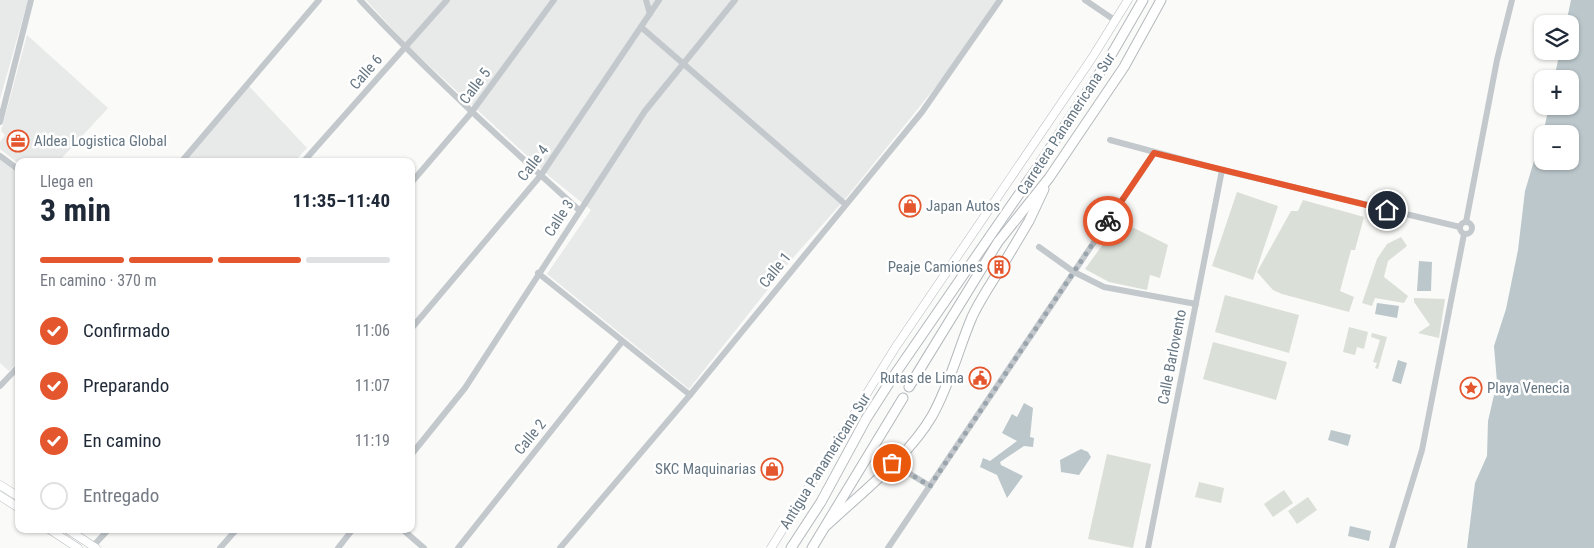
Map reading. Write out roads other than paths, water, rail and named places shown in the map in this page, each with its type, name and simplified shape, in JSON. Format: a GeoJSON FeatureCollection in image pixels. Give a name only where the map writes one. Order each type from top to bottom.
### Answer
{"type":"FeatureCollection","features":[{"type":"Feature","properties":{"kind":"highway","name":"Carretera Panamericana Sur"},"geometry":{"type":"LineString","coordinates":[[791,548],[821,502],[866,419],[1037,168],[1114,49],[1143,0]]}},
{"type":"Feature","properties":{"kind":"highway","name":"Carretera Panamericana Sur"},"geometry":{"type":"LineString","coordinates":[[909,387],[998,242],[1049,178],[1124,67],[1161,0]]}},
{"type":"Feature","properties":{"kind":"highway","name":"Carretera Panamericana Sur"},"geometry":{"type":"LineString","coordinates":[[1004,263],[1029,222],[1049,178]]}},
{"type":"Feature","properties":{"kind":"highway"},"geometry":{"type":"LineString","coordinates":[[827,525],[892,463],[920,434],[932,417],[946,390],[973,315],[997,274]]}},
{"type":"Feature","properties":{"kind":"highway"},"geometry":{"type":"LineString","coordinates":[[813,548],[903,398]]}},
{"type":"Feature","properties":{"kind":"main road","name":"Antigua Panamericana Sur"},"geometry":{"type":"LineString","coordinates":[[771,548],[895,348],[1116,21],[1128,0]]}},
{"type":"Feature","properties":{"kind":"main road"},"geometry":{"type":"LineString","coordinates":[[0,485],[15,494]]}},
{"type":"Feature","properties":{"kind":"main road"},"geometry":{"type":"LineString","coordinates":[[0,496],[15,505]]}},
{"type":"Feature","properties":{"kind":"main road"},"geometry":{"type":"LineString","coordinates":[[55,533],[78,548]]}},
{"type":"Feature","properties":{"kind":"main road"},"geometry":{"type":"LineString","coordinates":[[73,533],[94,547]]}},
{"type":"Feature","properties":{"kind":"street"},"geometry":{"type":"LineString","coordinates":[[0,122],[31,0]]}},
{"type":"Feature","properties":{"kind":"street"},"geometry":{"type":"LineString","coordinates":[[185,158],[319,0]]}},
{"type":"Feature","properties":{"kind":"street"},"geometry":{"type":"LineString","coordinates":[[360,0],[404,47],[471,113],[579,210]]}},
{"type":"Feature","properties":{"kind":"street"},"geometry":{"type":"LineString","coordinates":[[307,158],[448,0]]}},
{"type":"Feature","properties":{"kind":"street","name":"Calle 5"},"geometry":{"type":"LineString","coordinates":[[415,178],[471,113],[554,0]]}},
{"type":"Feature","properties":{"kind":"street"},"geometry":{"type":"LineString","coordinates":[[646,0],[650,14]]}},
{"type":"Feature","properties":{"kind":"street","name":"Calle 4"},"geometry":{"type":"LineString","coordinates":[[415,323],[540,175],[660,0]]}},
{"type":"Feature","properties":{"kind":"street","name":"Calle 3"},"geometry":{"type":"LineString","coordinates":[[415,450],[465,388],[645,111],[735,0]]}},
{"type":"Feature","properties":{"kind":"street","name":"Calle 1"},"geometry":{"type":"LineString","coordinates":[[560,548],[690,395],[922,112],[1000,0]]}},
{"type":"Feature","properties":{"kind":"street"},"geometry":{"type":"LineString","coordinates":[[1085,0],[1116,21]]}},
{"type":"Feature","properties":{"kind":"street"},"geometry":{"type":"LineString","coordinates":[[1460,227],[1466,222],[1497,60],[1512,0]]}},
{"type":"Feature","properties":{"kind":"street"},"geometry":{"type":"LineString","coordinates":[[641,27],[845,204]]}},
{"type":"Feature","properties":{"kind":"street"},"geometry":{"type":"LineString","coordinates":[[1110,140],[1222,170],[1460,227],[1464,234],[1422,450],[1392,548]]}},
{"type":"Feature","properties":{"kind":"street"},"geometry":{"type":"LineString","coordinates":[[888,548],[1154,153]]}},
{"type":"Feature","properties":{"kind":"street"},"geometry":{"type":"LineString","coordinates":[[0,156],[15,167]]}},
{"type":"Feature","properties":{"kind":"street","name":"Calle Barlovento"},"geometry":{"type":"LineString","coordinates":[[1148,548],[1222,170]]}},
{"type":"Feature","properties":{"kind":"street"},"geometry":{"type":"LineString","coordinates":[[1464,234],[1470,234],[1472,231],[1472,224],[1466,222]]}},
{"type":"Feature","properties":{"kind":"street"},"geometry":{"type":"LineString","coordinates":[[1039,247],[1074,272],[1104,287],[1196,304]]}},
{"type":"Feature","properties":{"kind":"street"},"geometry":{"type":"LineString","coordinates":[[538,273],[690,395]]}},
{"type":"Feature","properties":{"kind":"street","name":"Calle 2"},"geometry":{"type":"LineString","coordinates":[[458,548],[622,342]]}},
{"type":"Feature","properties":{"kind":"street"},"geometry":{"type":"LineString","coordinates":[[0,386],[15,370]]}},
{"type":"Feature","properties":{"kind":"street"},"geometry":{"type":"LineString","coordinates":[[892,463],[930,486]]}},
{"type":"Feature","properties":{"kind":"street"},"geometry":{"type":"LineString","coordinates":[[94,547],[106,533]]}},
{"type":"Feature","properties":{"kind":"street"},"geometry":{"type":"LineString","coordinates":[[220,548],[233,533]]}},
{"type":"Feature","properties":{"kind":"street"},"geometry":{"type":"LineString","coordinates":[[338,548],[350,533]]}},
{"type":"Feature","properties":{"kind":"street"},"geometry":{"type":"LineString","coordinates":[[407,533],[424,548]]}},
{"type":"Feature","properties":{"kind":"place","name":"Aldea Logistica Global"},"geometry":{"type":"Point","coordinates":[18,141]}},
{"type":"Feature","properties":{"kind":"place","name":"Japan Autos"},"geometry":{"type":"Point","coordinates":[910,206]}},
{"type":"Feature","properties":{"kind":"place","name":"Peaje Camiones"},"geometry":{"type":"Point","coordinates":[999,267]}},
{"type":"Feature","properties":{"kind":"place","name":"Rutas de Lima"},"geometry":{"type":"Point","coordinates":[980,378]}},
{"type":"Feature","properties":{"kind":"place","name":"Playa Venecia"},"geometry":{"type":"Point","coordinates":[1471,388]}},
{"type":"Feature","properties":{"kind":"place","name":"SKC Maquinarias"},"geometry":{"type":"Point","coordinates":[772,469]}}]}
